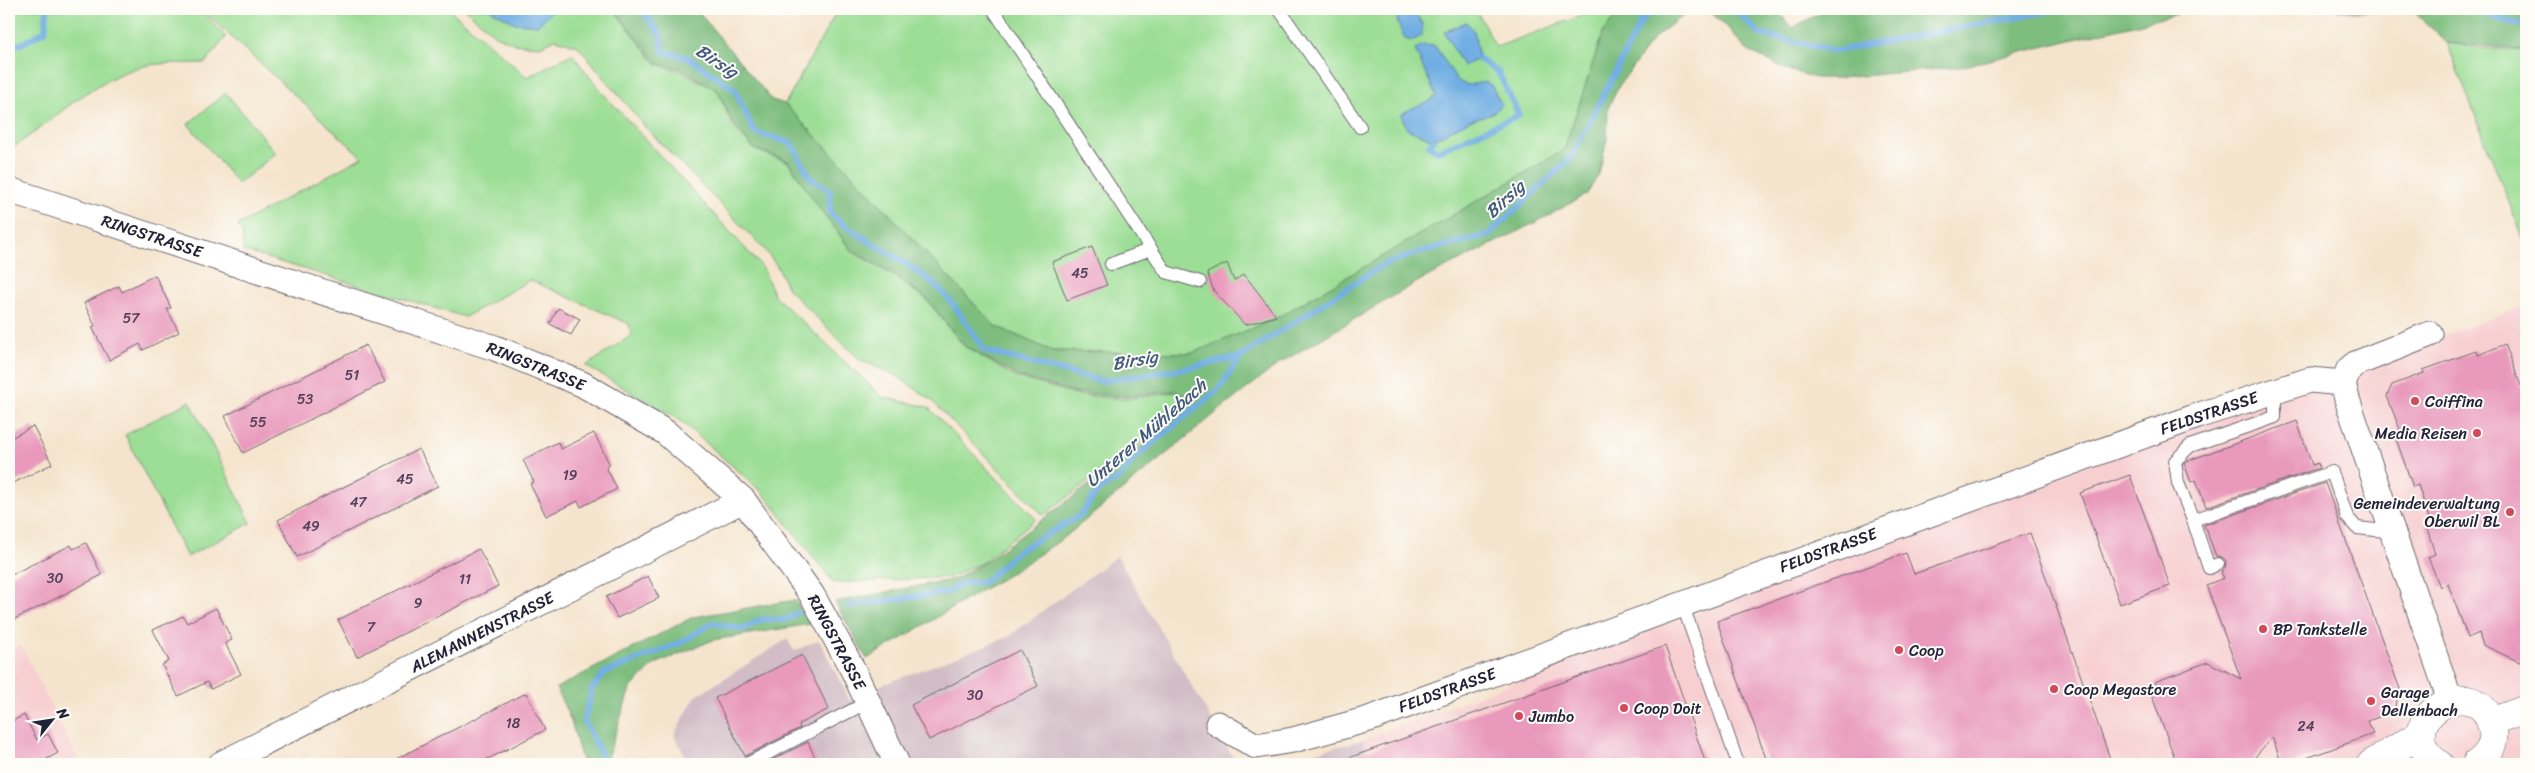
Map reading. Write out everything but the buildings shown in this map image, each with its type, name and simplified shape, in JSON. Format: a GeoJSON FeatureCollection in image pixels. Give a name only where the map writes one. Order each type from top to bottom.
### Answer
{"type":"FeatureCollection","features":[{"type":"Feature","properties":{"kind":"main road"},"geometry":{"type":"LineString","coordinates":[[2430,763],[2423,743],[2424,722],[2430,712],[2439,704],[2450,700],[2470,701],[2486,713],[2491,722],[2493,735],[2491,748],[2484,759],[2476,764]]}},
{"type":"Feature","properties":{"kind":"main road"},"geometry":{"type":"LineString","coordinates":[[2491,722],[2526,709]]}},
{"type":"Feature","properties":{"kind":"main road"},"geometry":{"type":"LineString","coordinates":[[2371,764],[2422,733]]}},
{"type":"Feature","properties":{"kind":"street","name":"RINGSTRASSE"},"geometry":{"type":"LineString","coordinates":[[9,190],[495,348],[582,384],[665,432],[743,500],[812,595],[868,702],[897,764]]}},
{"type":"Feature","properties":{"kind":"street"},"geometry":{"type":"LineString","coordinates":[[2430,334],[2355,364],[2349,369],[2343,383],[2346,399],[2394,532],[2450,700]]}},
{"type":"Feature","properties":{"kind":"street","name":"FELDSTRASSE"},"geometry":{"type":"LineString","coordinates":[[1218,724],[1256,746],[1293,740],[1368,718],[2275,390],[2310,380],[2343,383]]}},
{"type":"Feature","properties":{"kind":"street","name":"ALEMANNENSTRASSE"},"geometry":{"type":"LineString","coordinates":[[221,764],[743,500]]}},
{"type":"Feature","properties":{"kind":"lane"},"geometry":{"type":"LineString","coordinates":[[992,9],[1166,272],[1200,282]]}},
{"type":"Feature","properties":{"kind":"lane"},"geometry":{"type":"LineString","coordinates":[[1279,9],[1360,127]]}},
{"type":"Feature","properties":{"kind":"lane"},"geometry":{"type":"LineString","coordinates":[[1111,264],[1151,249]]}},
{"type":"Feature","properties":{"kind":"lane"},"geometry":{"type":"LineString","coordinates":[[2218,564],[2209,568],[2178,483],[2175,462],[2190,446],[2275,417],[2275,390]]}},
{"type":"Feature","properties":{"kind":"lane"},"geometry":{"type":"LineString","coordinates":[[2193,520],[2332,472],[2343,519],[2357,528],[2394,532]]}},
{"type":"Feature","properties":{"kind":"lane"},"geometry":{"type":"LineString","coordinates":[[1682,603],[1738,764]]}},
{"type":"Feature","properties":{"kind":"lane"},"geometry":{"type":"LineString","coordinates":[[747,764],[868,702]]}},
{"type":"Feature","properties":{"kind":"shaded area"},"geometry":{"type":"Polygon","coordinates":[[[2526,306],[2526,764],[1370,764],[1363,740],[2386,351],[2445,335],[2526,306]]]}},
{"type":"Feature","properties":{"kind":"shaded area"},"geometry":{"type":"Polygon","coordinates":[[[1117,556],[1237,764],[690,764],[674,735],[695,697],[787,639],[794,651],[819,640],[850,701],[879,686],[1008,637],[1117,556]]]}},
{"type":"Feature","properties":{"kind":"shaded area"},"geometry":{"type":"Polygon","coordinates":[[[21,645],[80,764],[9,764],[9,651],[21,645]]]}},
{"type":"Feature","properties":{"kind":"shaded area"},"geometry":{"type":"Polygon","coordinates":[[[1363,740],[1370,764],[1268,764],[1363,740]]]}},
{"type":"Feature","properties":{"kind":"green space"},"geometry":{"type":"Polygon","coordinates":[[[9,9],[199,9],[226,37],[205,63],[144,66],[125,72],[107,81],[73,102],[9,150],[9,9]]]}},
{"type":"Feature","properties":{"kind":"green space"},"geometry":{"type":"Polygon","coordinates":[[[201,9],[449,9],[527,77],[572,54],[600,90],[763,268],[774,295],[882,397],[928,407],[1036,519],[983,562],[950,577],[834,583],[763,493],[681,421],[586,366],[632,335],[629,324],[530,280],[465,317],[243,251],[243,235],[238,225],[362,157],[201,9]]]}},
{"type":"Feature","properties":{"kind":"green space"},"geometry":{"type":"Polygon","coordinates":[[[465,9],[613,9],[656,64],[683,72],[718,91],[732,125],[755,150],[788,162],[851,251],[894,276],[926,299],[964,346],[1015,377],[1079,395],[1127,399],[1176,392],[1186,399],[1170,422],[1043,515],[931,400],[897,376],[860,360],[788,289],[777,266],[764,249],[647,129],[578,46],[556,39],[540,46],[515,44],[495,35],[465,9]]]}},
{"type":"Feature","properties":{"kind":"green space"},"geometry":{"type":"Polygon","coordinates":[[[614,9],[696,9],[772,100],[785,104],[995,326],[1052,351],[1192,353],[1275,319],[1564,150],[1603,32],[1622,9],[1702,9],[1682,16],[1654,38],[1620,84],[1608,108],[1607,139],[1599,174],[1587,194],[1546,217],[1419,281],[1280,363],[1222,408],[1065,537],[1016,570],[867,659],[835,602],[955,579],[988,560],[1171,424],[1187,398],[1175,391],[1127,397],[1077,393],[1017,376],[965,346],[926,298],[893,274],[852,250],[819,208],[788,161],[755,149],[734,125],[718,91],[684,70],[657,63],[614,9]]]}},
{"type":"Feature","properties":{"kind":"green space"},"geometry":{"type":"Polygon","coordinates":[[[838,9],[1476,9],[1496,47],[1600,9],[1622,9],[1603,32],[1564,150],[1275,319],[1192,353],[1052,351],[995,326],[785,104],[838,9]]]}},
{"type":"Feature","properties":{"kind":"green space"},"geometry":{"type":"Polygon","coordinates":[[[1707,9],[1776,9],[1792,28],[1828,9],[2199,9],[1960,67],[1840,78],[1816,78],[1788,70],[1747,50],[1728,28],[1707,9]]]}},
{"type":"Feature","properties":{"kind":"green space"},"geometry":{"type":"Polygon","coordinates":[[[2336,9],[2526,9],[2526,49],[2447,43],[2412,10],[2354,12],[2336,9]]]}},
{"type":"Feature","properties":{"kind":"green space"},"geometry":{"type":"Polygon","coordinates":[[[2447,43],[2481,48],[2526,50],[2526,246],[2447,43]]]}},
{"type":"Feature","properties":{"kind":"green space"},"geometry":{"type":"Polygon","coordinates":[[[226,93],[276,153],[238,184],[188,124],[226,93]]]}},
{"type":"Feature","properties":{"kind":"green space"},"geometry":{"type":"Polygon","coordinates":[[[190,401],[251,523],[187,557],[125,435],[190,401]]]}},
{"type":"Feature","properties":{"kind":"green space"},"geometry":{"type":"Polygon","coordinates":[[[795,600],[811,624],[713,640],[655,664],[630,689],[608,756],[612,764],[583,764],[571,721],[556,688],[693,617],[795,600]]]}},
{"type":"Feature","properties":{"kind":"water"},"geometry":{"type":"Polygon","coordinates":[[[489,9],[554,9],[538,25],[515,23],[489,9]]]}},
{"type":"Feature","properties":{"kind":"water"},"geometry":{"type":"Polygon","coordinates":[[[1406,13],[1418,17],[1423,25],[1421,36],[1412,41],[1405,39],[1397,22],[1398,16],[1406,13]]]}},
{"type":"Feature","properties":{"kind":"water"},"geometry":{"type":"Polygon","coordinates":[[[1466,22],[1474,31],[1479,59],[1463,66],[1444,32],[1466,22]]]}},
{"type":"Feature","properties":{"kind":"water"},"geometry":{"type":"Polygon","coordinates":[[[1423,45],[1435,46],[1458,81],[1467,85],[1486,82],[1491,85],[1502,105],[1491,114],[1470,120],[1433,140],[1407,129],[1401,115],[1436,96],[1415,50],[1423,45]]]}},
{"type":"Feature","properties":{"kind":"waterway"},"geometry":{"type":"LineString","coordinates":[[9,45],[21,44],[45,31],[47,9]]}},
{"type":"Feature","properties":{"kind":"waterway","name":"Birsig"},"geometry":{"type":"LineString","coordinates":[[641,9],[660,34],[663,52],[689,58],[735,90],[754,132],[791,143],[811,179],[830,190],[830,213],[932,283],[956,308],[985,351],[1101,381],[1182,369],[1240,357],[1383,265],[1420,252],[1488,235],[1572,157],[1643,18],[1658,9]]}},
{"type":"Feature","properties":{"kind":"waterway","name":"Birsig"},"geometry":{"type":"LineString","coordinates":[[1734,9],[1760,34],[1836,51],[2061,9]]}},
{"type":"Feature","properties":{"kind":"waterway","name":"Birsig"},"geometry":{"type":"LineString","coordinates":[[2466,9],[2518,24],[2526,23]]}},
{"type":"Feature","properties":{"kind":"waterway"},"geometry":{"type":"LineString","coordinates":[[1433,140],[1429,146],[1438,151],[1519,115],[1498,72],[1479,59]]}},
{"type":"Feature","properties":{"kind":"waterway","name":"Unterer Mühlebach"},"geometry":{"type":"LineString","coordinates":[[848,606],[948,592],[962,583],[984,582],[1018,551],[1081,515],[1099,489],[1119,479],[1136,457],[1220,388],[1240,357]]}},
{"type":"Feature","properties":{"kind":"waterway","name":"Unterer Mühlebach"},"geometry":{"type":"LineString","coordinates":[[606,764],[584,721],[592,689],[604,673],[680,643],[712,623],[743,629],[762,619],[785,620],[797,613]]}},
{"type":"Feature","properties":{"kind":"place","name":"Coiffina"},"geometry":{"type":"Point","coordinates":[2415,401]}},
{"type":"Feature","properties":{"kind":"place","name":"Media Reisen"},"geometry":{"type":"Point","coordinates":[2477,433]}},
{"type":"Feature","properties":{"kind":"place","name":"Gemeindeverwaltung Oberwil BL"},"geometry":{"type":"Point","coordinates":[2510,512]}},
{"type":"Feature","properties":{"kind":"place","name":"BP Tankstelle"},"geometry":{"type":"Point","coordinates":[2263,629]}},
{"type":"Feature","properties":{"kind":"place","name":"Coop"},"geometry":{"type":"Point","coordinates":[1899,650]}},
{"type":"Feature","properties":{"kind":"place","name":"Coop Megastore"},"geometry":{"type":"Point","coordinates":[2054,689]}},
{"type":"Feature","properties":{"kind":"place","name":"Garage Dellenbach"},"geometry":{"type":"Point","coordinates":[2371,701]}},
{"type":"Feature","properties":{"kind":"place","name":"Coop Doit"},"geometry":{"type":"Point","coordinates":[1624,708]}},
{"type":"Feature","properties":{"kind":"place","name":"Jumbo"},"geometry":{"type":"Point","coordinates":[1519,716]}}]}
